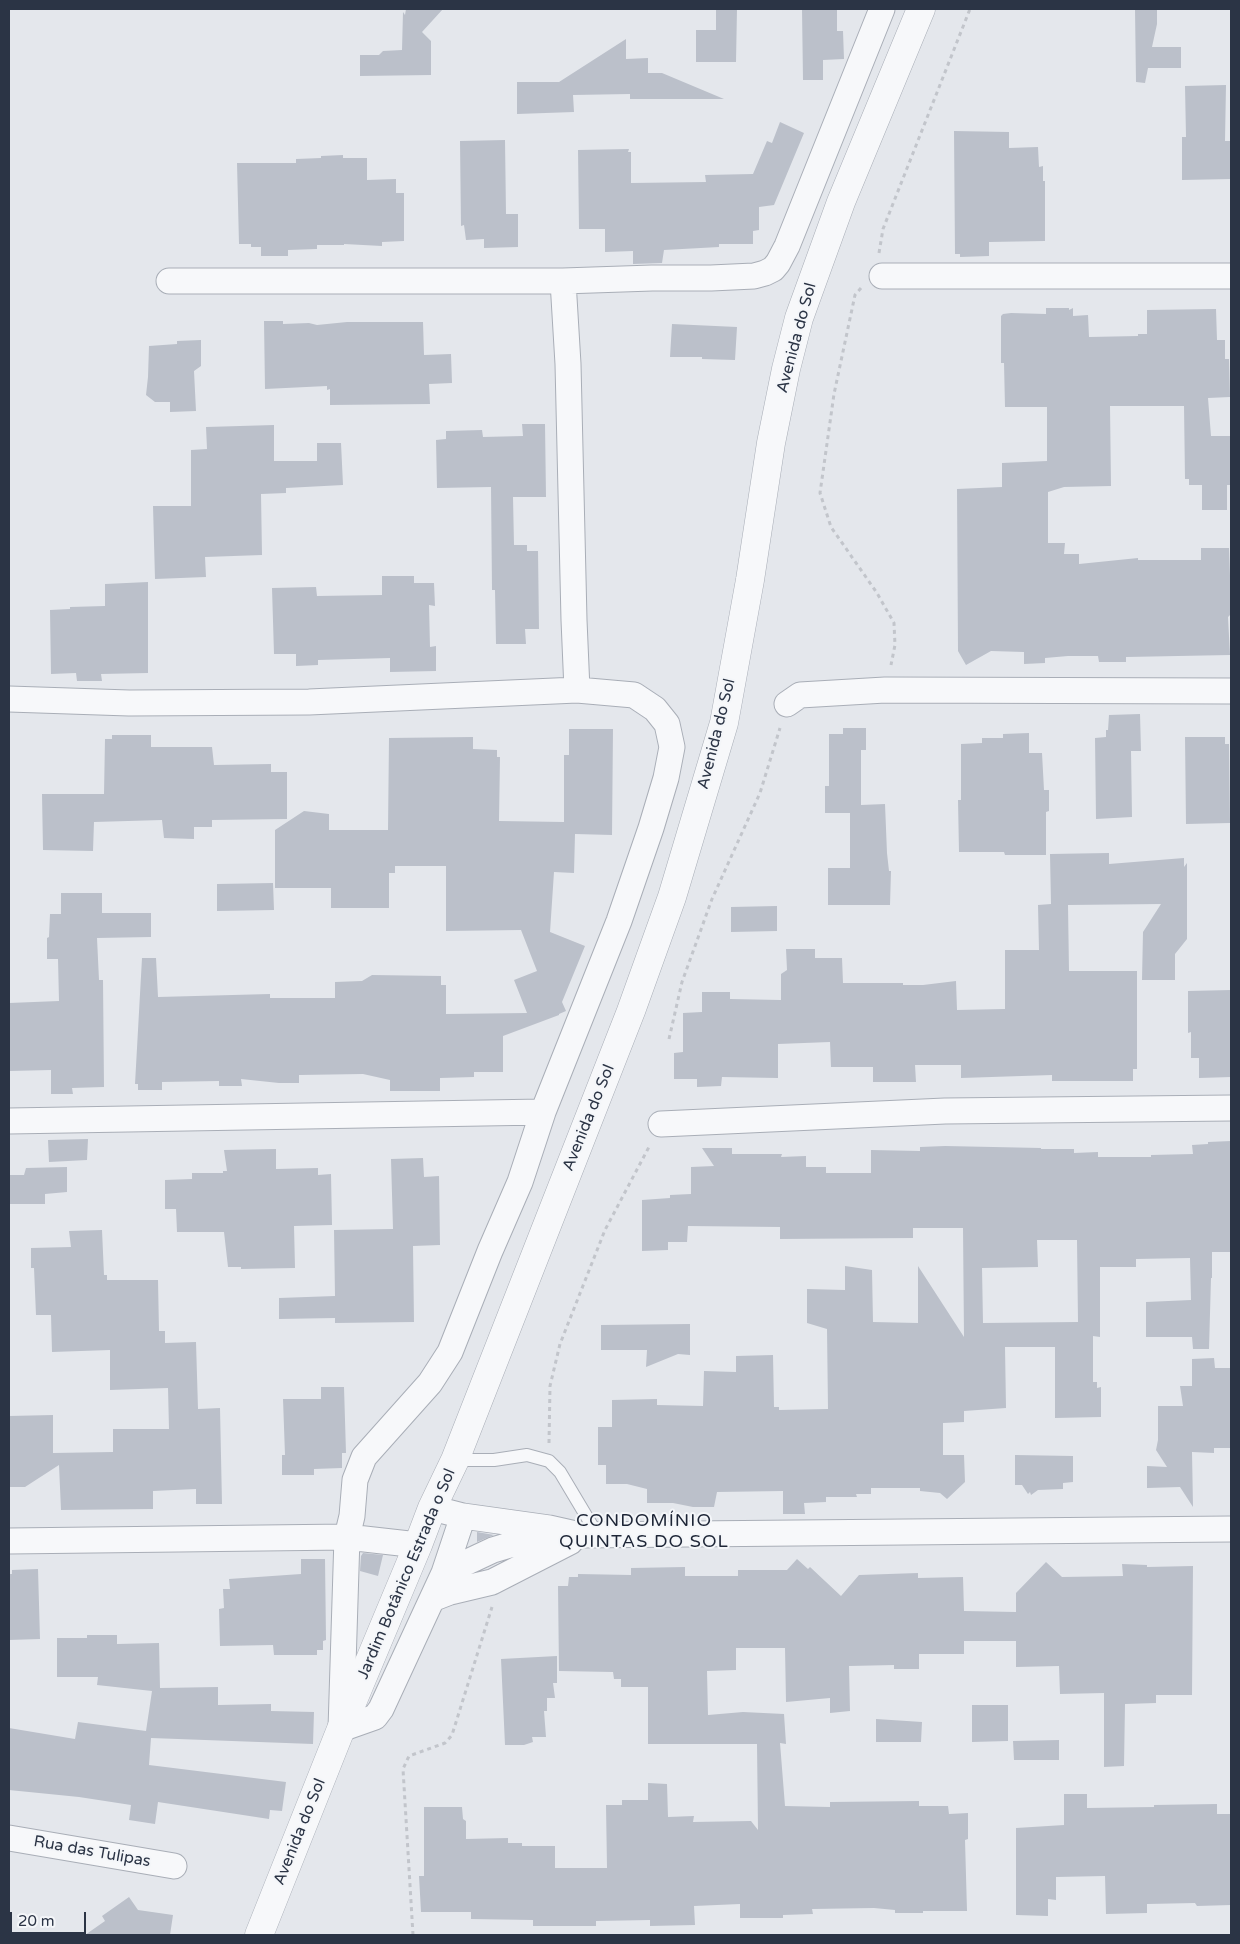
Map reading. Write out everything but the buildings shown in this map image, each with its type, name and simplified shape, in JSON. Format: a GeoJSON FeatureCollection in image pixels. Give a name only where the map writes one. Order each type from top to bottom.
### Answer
{"type":"FeatureCollection","features":[{"type":"Feature","properties":{"kind":"street"},"geometry":{"type":"LineString","coordinates":[[169,282],[563,281],[719,278],[754,276],[773,269],[787,246],[882,9]]}},
{"type":"Feature","properties":{"kind":"street","name":"Avenida do Sol"},"geometry":{"type":"LineString","coordinates":[[471,1418],[632,1011],[672,897],[724,722],[750,580],[771,443],[786,369],[799,318],[841,202],[921,9]]}},
{"type":"Feature","properties":{"kind":"street"},"geometry":{"type":"LineString","coordinates":[[882,276],[1231,276]]}},
{"type":"Feature","properties":{"kind":"street"},"geometry":{"type":"LineString","coordinates":[[563,281],[568,364],[574,620],[578,690]]}},
{"type":"Feature","properties":{"kind":"street"},"geometry":{"type":"LineString","coordinates":[[9,699],[129,703],[309,702],[578,690],[634,695],[655,709],[667,724],[672,747],[666,778],[619,921],[543,1112],[520,1182],[450,1352],[430,1384],[364,1457],[355,1480],[352,1516],[347,1537],[341,1729],[375,1717],[381,1709],[444,1573],[463,1516]]}},
{"type":"Feature","properties":{"kind":"street"},"geometry":{"type":"LineString","coordinates":[[787,704],[800,695],[885,690],[1231,691]]}},
{"type":"Feature","properties":{"kind":"street"},"geometry":{"type":"LineString","coordinates":[[661,1124],[944,1111],[1231,1108]]}},
{"type":"Feature","properties":{"kind":"street"},"geometry":{"type":"LineString","coordinates":[[9,1120],[543,1112]]}},
{"type":"Feature","properties":{"kind":"street","name":"Jardim Botânico Estrada o Sol"},"geometry":{"type":"LineString","coordinates":[[341,1729],[471,1418]]}},
{"type":"Feature","properties":{"kind":"street"},"geometry":{"type":"LineString","coordinates":[[432,1508],[463,1516],[520,1523],[585,1535]]}},
{"type":"Feature","properties":{"kind":"street"},"geometry":{"type":"LineString","coordinates":[[444,1573],[493,1550],[513,1544],[585,1535],[1231,1529]]}},
{"type":"Feature","properties":{"kind":"street"},"geometry":{"type":"LineString","coordinates":[[432,1599],[450,1592],[492,1582],[585,1535]]}},
{"type":"Feature","properties":{"kind":"street"},"geometry":{"type":"LineString","coordinates":[[9,1540],[347,1537],[418,1545]]}},
{"type":"Feature","properties":{"kind":"street","name":"Avenida do Sol"},"geometry":{"type":"LineString","coordinates":[[259,1935],[341,1729]]}},
{"type":"Feature","properties":{"kind":"street","name":"Rua das Tulipas"},"geometry":{"type":"LineString","coordinates":[[9,1838],[174,1866]]}},
{"type":"Feature","properties":{"kind":"lane"},"geometry":{"type":"LineString","coordinates":[[455,1460],[494,1460],[527,1455],[549,1461],[560,1472],[585,1535]]}},
{"type":"Feature","properties":{"kind":"path"},"geometry":{"type":"LineString","coordinates":[[885,690],[895,646],[894,622],[877,593],[831,527],[820,493],[834,394],[855,295],[865,282],[882,276],[879,256],[883,229],[970,9]]}},
{"type":"Feature","properties":{"kind":"path"},"geometry":{"type":"LineString","coordinates":[[669,1039],[682,982],[712,899],[760,793],[787,704]]}},
{"type":"Feature","properties":{"kind":"path"},"geometry":{"type":"LineString","coordinates":[[549,1461],[550,1386],[560,1344],[605,1230],[661,1124]]}},
{"type":"Feature","properties":{"kind":"path"},"geometry":{"type":"LineString","coordinates":[[413,1935],[403,1769],[409,1756],[445,1743],[452,1734],[492,1609],[492,1582]]}},
{"type":"Feature","properties":{"kind":"district","name":"CONDOMÍNIO QUINTAS DO SOL"},"geometry":{"type":"Point","coordinates":[644,1531]}}]}
